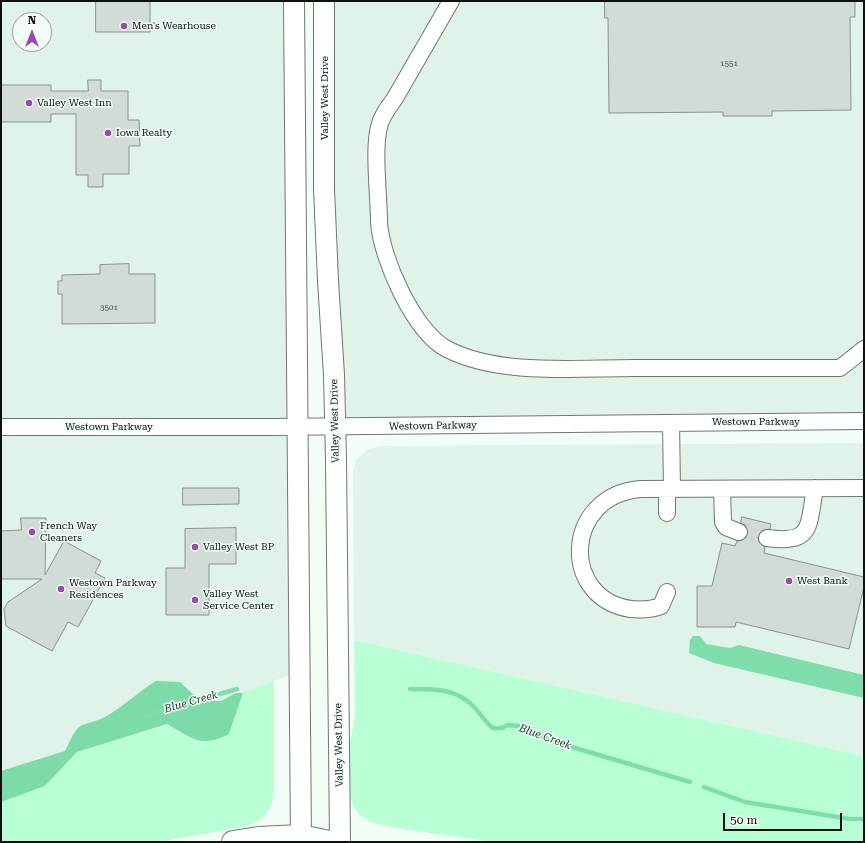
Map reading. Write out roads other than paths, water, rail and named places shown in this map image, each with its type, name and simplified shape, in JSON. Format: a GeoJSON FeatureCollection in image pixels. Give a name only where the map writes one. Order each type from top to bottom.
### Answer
{"type":"FeatureCollection","features":[{"type":"Feature","properties":{"kind":"highway"},"geometry":{"type":"LineString","coordinates":[[233,842],[258,838],[301,839],[329,842]]}},
{"type":"Feature","properties":{"kind":"main road"},"geometry":{"type":"LineString","coordinates":[[294,1],[301,839]]}},
{"type":"Feature","properties":{"kind":"main road","name":"Valley West Drive"},"geometry":{"type":"LineString","coordinates":[[324,1],[325,197],[335,427],[340,842]]}},
{"type":"Feature","properties":{"kind":"street"},"geometry":{"type":"LineString","coordinates":[[451,1],[395,98],[386,110],[379,127],[377,145],[380,230],[388,262],[403,296],[420,325],[446,349],[471,359],[499,366],[550,368],[840,368],[864,349]]}},
{"type":"Feature","properties":{"kind":"street","name":"Westown Parkway"},"geometry":{"type":"LineString","coordinates":[[1,427],[335,427],[864,421]]}},
{"type":"Feature","properties":{"kind":"street"},"geometry":{"type":"LineString","coordinates":[[667,513],[670,489],[671,423]]}},
{"type":"Feature","properties":{"kind":"street"},"geometry":{"type":"LineString","coordinates":[[767,538],[794,540],[802,536],[807,527],[815,488]]}},
{"type":"Feature","properties":{"kind":"street"},"geometry":{"type":"LineString","coordinates":[[667,592],[661,606],[652,610],[626,608],[605,598],[589,582],[580,560],[581,537],[590,515],[607,499],[628,490],[864,488]]}},
{"type":"Feature","properties":{"kind":"street"},"geometry":{"type":"LineString","coordinates":[[722,489],[723,522],[726,527],[739,532]]}},
{"type":"Feature","properties":{"kind":"waterway","name":"Blue Creek"},"geometry":{"type":"LineString","coordinates":[[145,716],[237,689]]}},
{"type":"Feature","properties":{"kind":"waterway","name":"Blue Creek"},"geometry":{"type":"LineString","coordinates":[[410,689],[444,691],[460,696],[474,707],[493,728],[502,728],[508,725],[519,726],[555,742],[690,782]]}},
{"type":"Feature","properties":{"kind":"waterway","name":"Blue Creek"},"geometry":{"type":"LineString","coordinates":[[704,787],[745,802],[850,819],[864,819]]}},
{"type":"Feature","properties":{"kind":"tunnel"},"geometry":{"type":"LineString","coordinates":[[739,532],[767,538]]}},
{"type":"Feature","properties":{"kind":"place","name":"Men's Wearhouse"},"geometry":{"type":"Point","coordinates":[124,26]}},
{"type":"Feature","properties":{"kind":"place","name":"Valley West Inn"},"geometry":{"type":"Point","coordinates":[29,103]}},
{"type":"Feature","properties":{"kind":"place","name":"Iowa Realty"},"geometry":{"type":"Point","coordinates":[108,133]}},
{"type":"Feature","properties":{"kind":"place","name":"French Way Cleaners"},"geometry":{"type":"Point","coordinates":[32,532]}},
{"type":"Feature","properties":{"kind":"place","name":"Valley West BP"},"geometry":{"type":"Point","coordinates":[195,547]}},
{"type":"Feature","properties":{"kind":"place","name":"West Bank"},"geometry":{"type":"Point","coordinates":[789,581]}},
{"type":"Feature","properties":{"kind":"place","name":"Westown Parkway Residences"},"geometry":{"type":"Point","coordinates":[61,589]}},
{"type":"Feature","properties":{"kind":"place","name":"Valley West Service Center"},"geometry":{"type":"Point","coordinates":[195,600]}}]}
